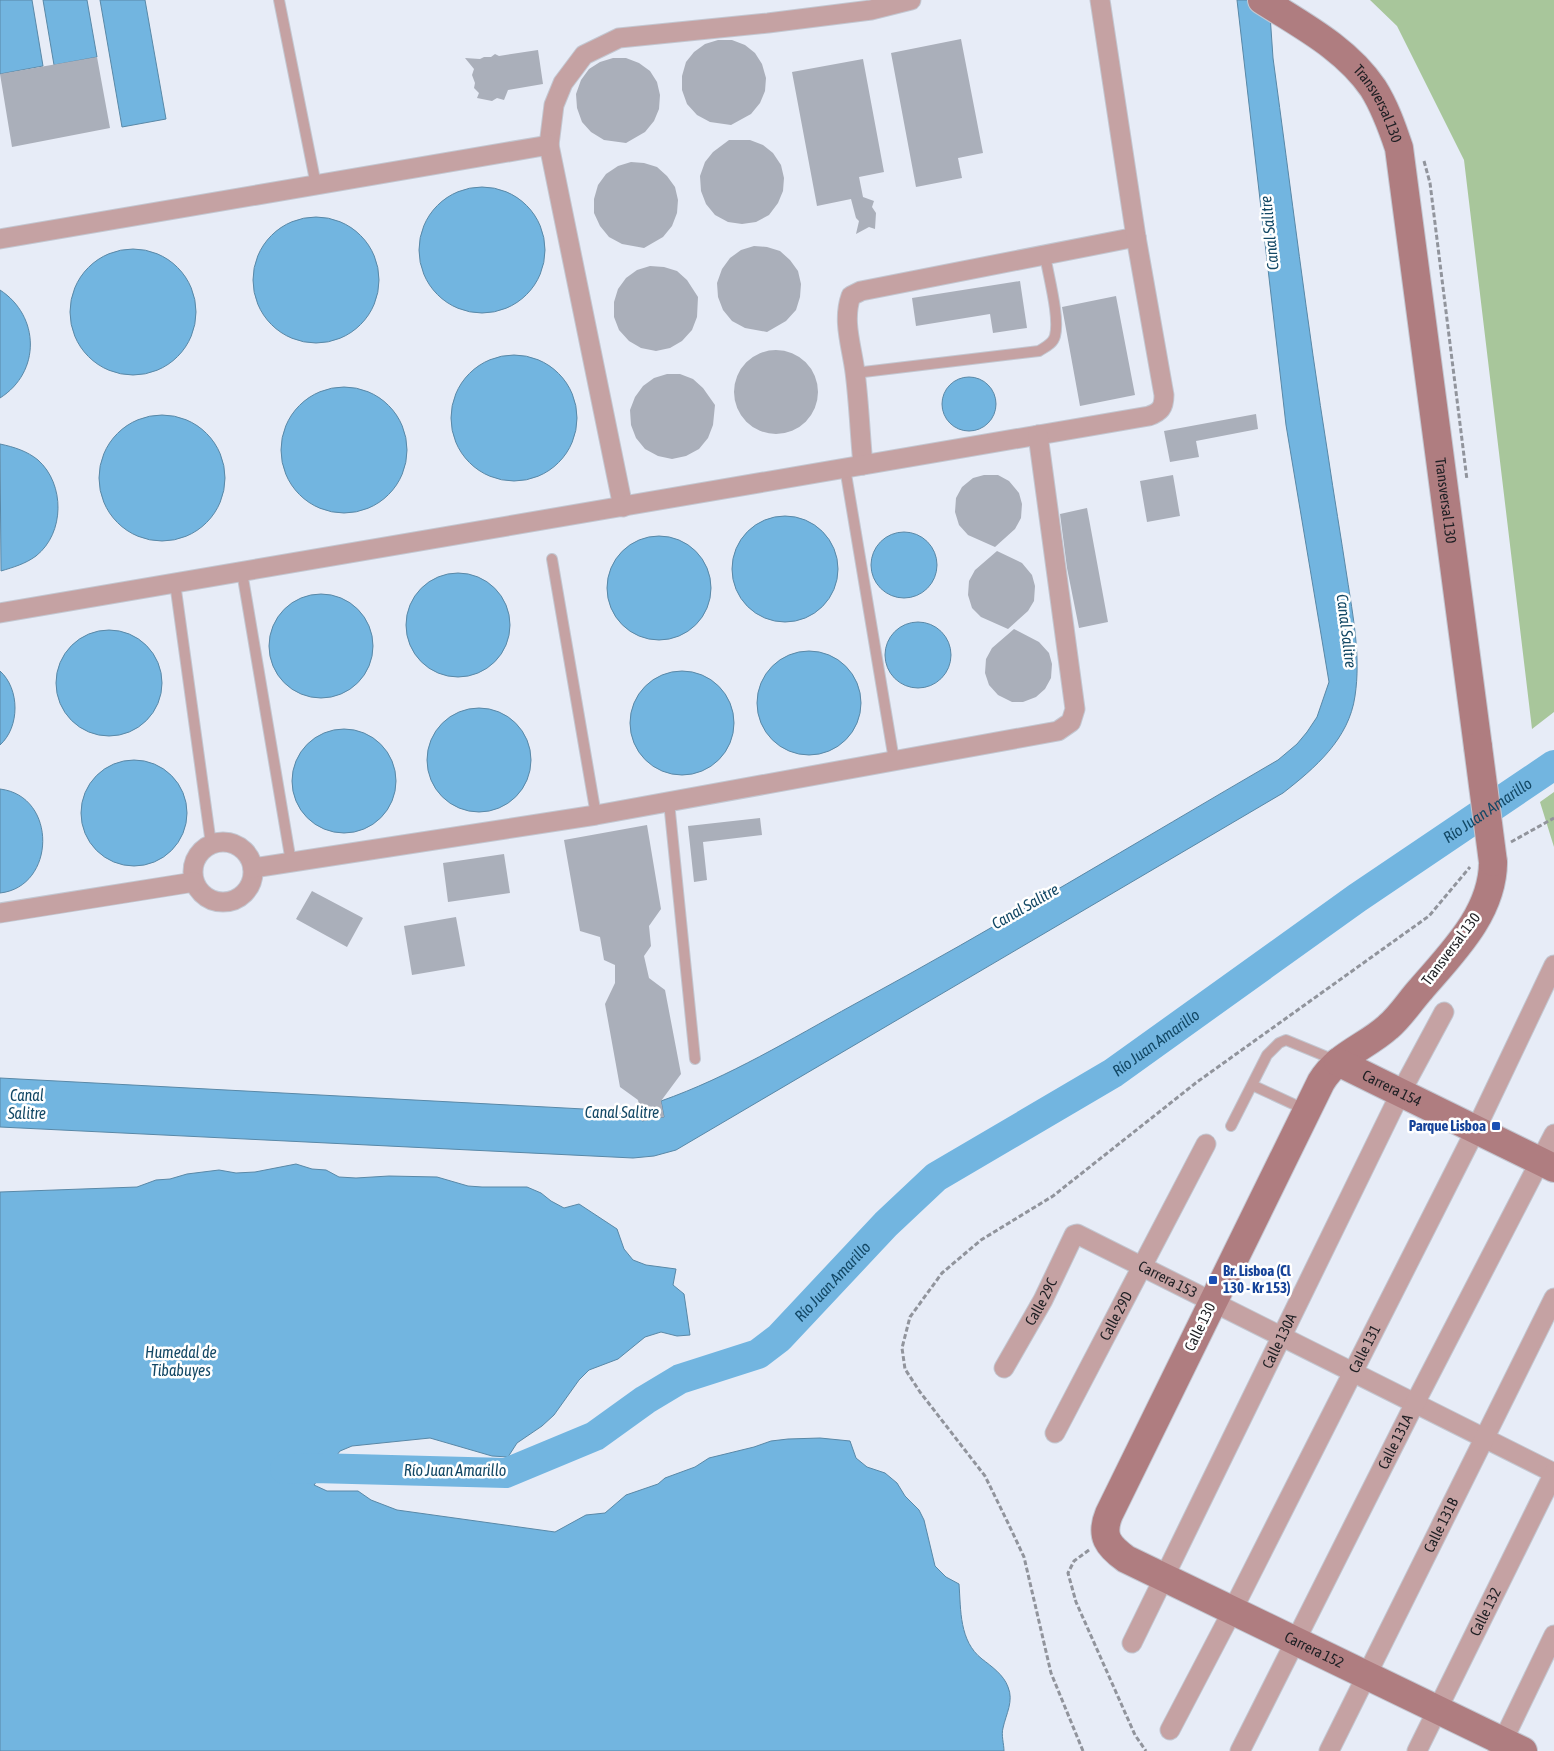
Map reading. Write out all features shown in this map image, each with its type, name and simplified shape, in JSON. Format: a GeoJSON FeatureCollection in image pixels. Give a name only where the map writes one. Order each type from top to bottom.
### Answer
{"type":"FeatureCollection","features":[{"type":"Feature","properties":{"kind":"main road","name":"Transversal 130"},"geometry":{"type":"LineString","coordinates":[[1262,0],[1327,42],[1352,63],[1367,81],[1387,114],[1399,148],[1493,862],[1490,891],[1476,920],[1454,949],[1390,1026],[1338,1062]]}},
{"type":"Feature","properties":{"kind":"main road","name":"Transversal 130"},"geometry":{"type":"LineString","coordinates":[[1390,1026],[1380,1051],[1392,1088]]}},
{"type":"Feature","properties":{"kind":"main road","name":"Carrera 154"},"geometry":{"type":"LineString","coordinates":[[1338,1062],[1547,1164]]}},
{"type":"Feature","properties":{"kind":"main road","name":"Calle 130"},"geometry":{"type":"LineString","coordinates":[[1109,1545],[1105,1534],[1105,1523],[1109,1514],[1307,1110],[1325,1076],[1338,1062]]}},
{"type":"Feature","properties":{"kind":"main road","name":"Carrera 152"},"geometry":{"type":"LineString","coordinates":[[1109,1545],[1126,1559],[1437,1709],[1508,1748]]}},
{"type":"Feature","properties":{"kind":"street"},"geometry":{"type":"LineString","coordinates":[[623,506],[549,145],[554,106],[563,83],[584,55],[619,38],[768,23],[911,0]]}},
{"type":"Feature","properties":{"kind":"street"},"geometry":{"type":"LineString","coordinates":[[0,613],[1158,413],[1162,410],[1164,395],[1136,237],[1100,0]]}},
{"type":"Feature","properties":{"kind":"street"},"geometry":{"type":"LineString","coordinates":[[0,239],[549,145]]}},
{"type":"Feature","properties":{"kind":"street"},"geometry":{"type":"LineString","coordinates":[[854,466],[855,373],[847,327],[847,307],[852,296],[860,291],[1136,237]]}},
{"type":"Feature","properties":{"kind":"street"},"geometry":{"type":"LineString","coordinates":[[253,868],[596,815],[1058,731],[1071,722],[1076,708],[1038,435]]}},
{"type":"Feature","properties":{"kind":"street"},"geometry":{"type":"LineString","coordinates":[[233,843],[243,849],[250,858],[253,868],[253,880],[248,890],[240,898],[230,902],[218,902],[208,899],[200,892],[194,882],[193,871],[196,860],[202,850],[211,844],[233,843]]}},
{"type":"Feature","properties":{"kind":"street"},"geometry":{"type":"LineString","coordinates":[[0,913],[194,882]]}},
{"type":"Feature","properties":{"kind":"street","name":"Calle 131"},"geometry":{"type":"LineString","coordinates":[[1170,1730],[1476,1129],[1554,965]]}},
{"type":"Feature","properties":{"kind":"street","name":"Calle 130A"},"geometry":{"type":"LineString","coordinates":[[1132,1643],[1282,1337],[1392,1088],[1444,1012]]}},
{"type":"Feature","properties":{"kind":"street","name":"Calle 131A"},"geometry":{"type":"LineString","coordinates":[[1240,1751],[1415,1403],[1547,1164],[1554,1134]]}},
{"type":"Feature","properties":{"kind":"street","name":"Calle 29D"},"geometry":{"type":"LineString","coordinates":[[1055,1433],[1206,1144]]}},
{"type":"Feature","properties":{"kind":"street","name":"Carrera 153"},"geometry":{"type":"LineString","coordinates":[[1076,1234],[1554,1473]]}},
{"type":"Feature","properties":{"kind":"street","name":"Calle 29C"},"geometry":{"type":"LineString","coordinates":[[1004,1368],[1043,1300],[1076,1234]]}},
{"type":"Feature","properties":{"kind":"street","name":"Calle 131B"},"geometry":{"type":"LineString","coordinates":[[1329,1751],[1554,1298]]}},
{"type":"Feature","properties":{"kind":"street","name":"Calle 132"},"geometry":{"type":"LineString","coordinates":[[1417,1751],[1554,1473]]}},
{"type":"Feature","properties":{"kind":"street"},"geometry":{"type":"LineString","coordinates":[[1508,1748],[1554,1635]]}},
{"type":"Feature","properties":{"kind":"lane"},"geometry":{"type":"LineString","coordinates":[[279,0],[316,185]]}},
{"type":"Feature","properties":{"kind":"lane"},"geometry":{"type":"LineString","coordinates":[[855,373],[1039,351],[1050,345],[1055,336],[1056,316],[1045,255]]}},
{"type":"Feature","properties":{"kind":"lane"},"geometry":{"type":"LineString","coordinates":[[854,466],[894,760]]}},
{"type":"Feature","properties":{"kind":"lane"},"geometry":{"type":"LineString","coordinates":[[552,559],[596,815]]}},
{"type":"Feature","properties":{"kind":"lane"},"geometry":{"type":"LineString","coordinates":[[242,572],[291,862]]}},
{"type":"Feature","properties":{"kind":"lane"},"geometry":{"type":"LineString","coordinates":[[175,583],[211,844]]}},
{"type":"Feature","properties":{"kind":"lane"},"geometry":{"type":"LineString","coordinates":[[669,802],[695,1059]]}},
{"type":"Feature","properties":{"kind":"lane"},"geometry":{"type":"LineString","coordinates":[[1231,1126],[1267,1055],[1279,1043],[1286,1040],[1338,1062]]}},
{"type":"Feature","properties":{"kind":"lane"},"geometry":{"type":"LineString","coordinates":[[1252,1085],[1307,1110]]}},
{"type":"Feature","properties":{"kind":"path"},"geometry":{"type":"LineString","coordinates":[[1109,1545],[1095,1547],[1084,1553],[1074,1560],[1068,1573],[1076,1602],[1135,1735],[1146,1751]]}},
{"type":"Feature","properties":{"kind":"green space"},"geometry":{"type":"Polygon","coordinates":[[[1370,0],[1554,0],[1554,712],[1532,729],[1464,160],[1397,26],[1370,0]]]}},
{"type":"Feature","properties":{"kind":"green space"},"geometry":{"type":"Polygon","coordinates":[[[1554,792],[1554,847],[1540,802],[1554,792]]]}},
{"type":"Feature","properties":{"kind":"water"},"geometry":{"type":"Polygon","coordinates":[[[0,0],[32,0],[43,66],[0,74],[0,0]]]}},
{"type":"Feature","properties":{"kind":"water"},"geometry":{"type":"Polygon","coordinates":[[[43,0],[87,0],[97,57],[54,65],[43,0]]]}},
{"type":"Feature","properties":{"kind":"water"},"geometry":{"type":"Polygon","coordinates":[[[100,0],[145,0],[166,119],[122,127],[100,0]]]}},
{"type":"Feature","properties":{"kind":"water","name":"Canal Salitre"},"geometry":{"type":"Polygon","coordinates":[[[1237,0],[1269,0],[1273,58],[1306,306],[1356,636],[1357,681],[1351,711],[1346,726],[1338,739],[1318,763],[1283,793],[676,1150],[654,1156],[633,1158],[0,1127],[0,1078],[640,1112],[642,1121],[664,1117],[661,1101],[711,1081],[783,1044],[1014,915],[1278,760],[1297,744],[1317,717],[1329,682],[1286,425],[1237,0]]]}},
{"type":"Feature","properties":{"kind":"water"},"geometry":{"type":"Polygon","coordinates":[[[482,187],[506,192],[517,197],[527,205],[535,215],[540,226],[545,250],[540,274],[535,285],[527,295],[517,303],[506,308],[482,313],[458,308],[447,303],[437,295],[429,285],[424,274],[419,250],[424,226],[429,215],[437,205],[447,197],[458,192],[482,187]]]}},
{"type":"Feature","properties":{"kind":"water"},"geometry":{"type":"Polygon","coordinates":[[[316,217],[340,222],[351,227],[361,235],[369,245],[374,256],[379,280],[374,304],[369,315],[361,325],[351,333],[340,338],[316,343],[292,338],[281,333],[271,325],[263,315],[258,304],[253,280],[258,256],[263,245],[271,235],[281,227],[292,222],[316,217]]]}},
{"type":"Feature","properties":{"kind":"water"},"geometry":{"type":"Polygon","coordinates":[[[133,249],[157,254],[168,259],[178,267],[186,277],[191,288],[196,312],[191,336],[186,347],[178,357],[168,365],[157,370],[133,375],[109,370],[98,365],[88,357],[80,347],[75,336],[70,312],[75,288],[80,277],[88,267],[98,259],[109,254],[133,249]]]}},
{"type":"Feature","properties":{"kind":"water"},"geometry":{"type":"Polygon","coordinates":[[[0,290],[13,301],[23,314],[30,344],[29,359],[23,374],[13,387],[0,398],[0,290]]]}},
{"type":"Feature","properties":{"kind":"water"},"geometry":{"type":"Polygon","coordinates":[[[514,355],[538,360],[559,373],[572,394],[577,418],[572,442],[559,463],[538,476],[514,481],[490,476],[469,463],[456,442],[451,418],[456,394],[469,373],[490,360],[514,355]]]}},
{"type":"Feature","properties":{"kind":"water"},"geometry":{"type":"Polygon","coordinates":[[[964,377],[974,377],[984,381],[992,389],[996,404],[992,419],[984,427],[974,431],[964,431],[954,427],[946,419],[942,409],[942,399],[946,389],[954,381],[964,377]]]}},
{"type":"Feature","properties":{"kind":"water"},"geometry":{"type":"Polygon","coordinates":[[[344,387],[368,392],[379,397],[389,405],[397,415],[402,426],[407,450],[402,474],[397,485],[389,495],[379,503],[368,508],[344,513],[320,508],[309,503],[299,495],[291,485],[286,474],[281,450],[286,426],[291,415],[299,405],[309,397],[320,392],[344,387]]]}},
{"type":"Feature","properties":{"kind":"water"},"geometry":{"type":"Polygon","coordinates":[[[162,415],[186,420],[197,425],[207,433],[215,443],[220,454],[225,478],[220,502],[215,513],[207,523],[197,531],[186,536],[162,541],[138,536],[127,531],[117,523],[109,513],[104,502],[99,478],[104,454],[109,443],[117,433],[127,425],[138,420],[162,415]]]}},
{"type":"Feature","properties":{"kind":"water"},"geometry":{"type":"Polygon","coordinates":[[[0,444],[20,450],[38,460],[47,470],[53,482],[58,508],[52,535],[46,546],[28,561],[1,571],[0,444]]]}},
{"type":"Feature","properties":{"kind":"water"},"geometry":{"type":"Polygon","coordinates":[[[785,516],[805,520],[822,532],[834,549],[838,569],[834,589],[822,606],[805,618],[785,622],[765,618],[748,606],[736,589],[732,569],[736,549],[748,532],[765,520],[785,516]]]}},
{"type":"Feature","properties":{"kind":"water"},"geometry":{"type":"Polygon","coordinates":[[[897,532],[911,532],[923,537],[932,546],[937,558],[935,578],[928,589],[911,598],[897,598],[885,593],[876,584],[871,572],[871,558],[876,546],[885,537],[897,532]]]}},
{"type":"Feature","properties":{"kind":"water"},"geometry":{"type":"Polygon","coordinates":[[[659,536],[679,540],[688,544],[696,551],[703,559],[707,568],[711,588],[707,608],[703,617],[696,625],[688,632],[679,636],[659,640],[639,636],[630,632],[622,625],[615,617],[611,608],[607,588],[611,568],[615,559],[622,551],[630,544],[639,540],[659,536]]]}},
{"type":"Feature","properties":{"kind":"water"},"geometry":{"type":"Polygon","coordinates":[[[458,573],[478,577],[487,581],[495,588],[502,596],[506,605],[510,625],[506,645],[502,654],[495,662],[487,669],[478,673],[458,677],[438,673],[429,669],[421,662],[414,654],[410,645],[406,625],[410,605],[414,596],[421,588],[429,581],[438,577],[458,573]]]}},
{"type":"Feature","properties":{"kind":"water"},"geometry":{"type":"Polygon","coordinates":[[[321,594],[341,598],[350,602],[358,609],[365,617],[369,626],[373,646],[369,666],[365,675],[358,683],[350,690],[341,694],[321,698],[301,694],[292,690],[284,683],[277,675],[273,666],[269,646],[273,626],[277,617],[284,609],[292,602],[301,598],[321,594]]]}},
{"type":"Feature","properties":{"kind":"water"},"geometry":{"type":"Polygon","coordinates":[[[911,622],[925,622],[937,627],[946,636],[951,648],[949,668],[942,679],[925,688],[911,688],[899,683],[890,674],[885,662],[885,648],[890,636],[899,627],[911,622]]]}},
{"type":"Feature","properties":{"kind":"water"},"geometry":{"type":"Polygon","coordinates":[[[109,630],[129,634],[146,646],[158,663],[162,683],[158,703],[146,720],[129,732],[109,736],[89,732],[72,720],[60,703],[56,683],[60,663],[72,646],[89,634],[109,630]]]}},
{"type":"Feature","properties":{"kind":"water"},"geometry":{"type":"Polygon","coordinates":[[[809,651],[829,655],[838,659],[846,666],[853,674],[857,683],[861,703],[857,723],[853,732],[846,740],[838,747],[829,751],[809,755],[789,751],[780,747],[772,740],[765,732],[761,723],[757,703],[761,683],[765,674],[772,666],[780,659],[789,655],[809,651]]]}},
{"type":"Feature","properties":{"kind":"water"},"geometry":{"type":"Polygon","coordinates":[[[0,671],[7,679],[11,688],[15,708],[11,728],[7,737],[0,745],[0,671]]]}},
{"type":"Feature","properties":{"kind":"water"},"geometry":{"type":"Polygon","coordinates":[[[682,671],[702,675],[711,679],[719,686],[726,694],[730,703],[734,723],[730,743],[726,752],[719,760],[711,767],[702,771],[682,775],[662,771],[653,767],[645,760],[638,752],[634,743],[630,723],[634,703],[638,694],[645,686],[653,679],[662,675],[682,671]]]}},
{"type":"Feature","properties":{"kind":"water"},"geometry":{"type":"Polygon","coordinates":[[[479,708],[499,712],[508,716],[516,723],[523,731],[527,740],[531,760],[527,780],[523,789],[516,797],[508,804],[499,808],[479,812],[459,808],[450,804],[442,797],[435,789],[431,780],[427,760],[431,740],[435,731],[442,723],[450,716],[459,712],[479,708]]]}},
{"type":"Feature","properties":{"kind":"water"},"geometry":{"type":"Polygon","coordinates":[[[344,729],[364,733],[373,737],[381,744],[388,752],[392,761],[396,781],[392,801],[388,810],[381,818],[373,825],[364,829],[344,833],[324,829],[315,825],[307,818],[300,810],[296,801],[292,781],[296,761],[300,752],[307,744],[315,737],[324,733],[344,729]]]}},
{"type":"Feature","properties":{"kind":"water"},"geometry":{"type":"Polygon","coordinates":[[[134,760],[154,764],[171,776],[183,793],[187,813],[183,833],[171,850],[154,862],[134,866],[114,862],[97,850],[85,833],[81,813],[85,793],[97,776],[114,764],[134,760]]]}},
{"type":"Feature","properties":{"kind":"water"},"geometry":{"type":"Polygon","coordinates":[[[0,789],[19,795],[32,807],[40,823],[43,841],[40,859],[32,875],[18,887],[0,893],[0,789]]]}},
{"type":"Feature","properties":{"kind":"water","name":"Humedal de Tibabuyes"},"geometry":{"type":"Polygon","coordinates":[[[296,1164],[312,1169],[326,1170],[339,1177],[437,1177],[468,1186],[527,1187],[541,1193],[564,1208],[579,1204],[617,1229],[624,1249],[633,1260],[646,1265],[676,1269],[673,1285],[684,1294],[690,1335],[677,1336],[661,1332],[645,1337],[618,1359],[589,1370],[579,1380],[554,1415],[542,1426],[517,1443],[508,1457],[492,1456],[430,1438],[352,1446],[340,1451],[314,1485],[327,1491],[358,1491],[371,1500],[397,1510],[555,1532],[586,1515],[605,1513],[626,1495],[658,1484],[665,1478],[695,1467],[709,1458],[771,1441],[820,1438],[850,1441],[856,1458],[867,1467],[885,1473],[897,1483],[905,1496],[919,1510],[924,1520],[935,1566],[946,1577],[959,1584],[961,1614],[969,1643],[974,1652],[1000,1675],[1010,1692],[1010,1702],[1002,1731],[1004,1751],[0,1751],[0,1192],[137,1187],[156,1180],[170,1179],[187,1174],[219,1170],[236,1173],[255,1172],[296,1164]]]}},
{"type":"Feature","properties":{"kind":"building"},"geometry":{"type":"Polygon","coordinates":[[[961,39],[983,153],[958,158],[962,178],[916,187],[891,53],[961,39]]]}},
{"type":"Feature","properties":{"kind":"building"},"geometry":{"type":"Polygon","coordinates":[[[718,40],[732,40],[745,45],[755,53],[762,64],[766,78],[765,91],[760,103],[751,114],[731,125],[710,122],[697,115],[687,104],[682,90],[682,76],[686,62],[694,52],[705,44],[718,40]]]}},
{"type":"Feature","properties":{"kind":"building"},"geometry":{"type":"Polygon","coordinates":[[[538,50],[543,84],[508,90],[504,100],[497,98],[492,101],[477,98],[479,93],[474,88],[475,83],[472,75],[474,69],[465,58],[480,59],[491,57],[495,54],[499,56],[538,50]]]}},
{"type":"Feature","properties":{"kind":"building"},"geometry":{"type":"Polygon","coordinates":[[[97,57],[110,128],[12,147],[0,74],[97,57]]]}},
{"type":"Feature","properties":{"kind":"building"},"geometry":{"type":"Polygon","coordinates":[[[613,58],[626,58],[639,63],[650,71],[657,82],[660,95],[659,109],[654,121],[645,132],[626,143],[604,140],[591,132],[582,122],[577,108],[576,94],[581,80],[589,69],[600,62],[613,58]]]}},
{"type":"Feature","properties":{"kind":"building"},"geometry":{"type":"Polygon","coordinates":[[[863,59],[884,172],[859,177],[863,197],[874,201],[872,207],[876,213],[875,229],[869,227],[856,234],[859,221],[856,218],[851,199],[817,206],[792,72],[863,59]]]}},
{"type":"Feature","properties":{"kind":"building"},"geometry":{"type":"Polygon","coordinates":[[[729,140],[750,140],[763,145],[773,153],[781,165],[784,178],[783,191],[778,203],[769,215],[756,222],[742,224],[728,222],[715,215],[706,204],[701,191],[700,176],[705,162],[713,152],[729,140]]]}},
{"type":"Feature","properties":{"kind":"building"},"geometry":{"type":"Polygon","coordinates":[[[631,162],[657,167],[675,187],[678,200],[677,213],[672,226],[663,237],[644,248],[622,244],[609,237],[600,226],[594,213],[594,199],[598,185],[606,174],[618,166],[631,162]]]}},
{"type":"Feature","properties":{"kind":"building"},"geometry":{"type":"Polygon","coordinates":[[[754,246],[780,251],[798,271],[801,284],[796,310],[786,321],[767,332],[745,328],[732,321],[723,310],[718,297],[717,283],[722,269],[730,258],[741,250],[754,246]]]}},
{"type":"Feature","properties":{"kind":"building"},"geometry":{"type":"Polygon","coordinates":[[[650,266],[664,267],[677,271],[687,280],[698,297],[697,317],[692,330],[682,341],[670,348],[656,351],[641,348],[629,341],[619,330],[614,317],[614,302],[618,289],[626,278],[637,270],[650,266]]]}},
{"type":"Feature","properties":{"kind":"building"},"geometry":{"type":"Polygon","coordinates":[[[1020,281],[1027,328],[993,333],[990,314],[916,326],[912,298],[1020,281]]]}},
{"type":"Feature","properties":{"kind":"building"},"geometry":{"type":"Polygon","coordinates":[[[1116,296],[1135,395],[1080,406],[1062,307],[1116,296]]]}},
{"type":"Feature","properties":{"kind":"building"},"geometry":{"type":"Polygon","coordinates":[[[776,350],[792,353],[806,362],[815,376],[818,392],[815,408],[806,422],[792,431],[776,434],[760,431],[746,422],[737,408],[734,392],[737,376],[746,362],[760,353],[776,350]]]}},
{"type":"Feature","properties":{"kind":"building"},"geometry":{"type":"Polygon","coordinates":[[[667,374],[680,374],[693,379],[703,388],[715,405],[713,425],[708,438],[699,449],[686,456],[672,459],[658,456],[645,449],[636,438],[631,425],[630,410],[635,397],[643,386],[654,378],[667,374]]]}},
{"type":"Feature","properties":{"kind":"building"},"geometry":{"type":"Polygon","coordinates":[[[1256,414],[1258,429],[1196,441],[1199,457],[1170,462],[1164,431],[1256,414]]]}},
{"type":"Feature","properties":{"kind":"building"},"geometry":{"type":"Polygon","coordinates":[[[984,475],[998,475],[1009,481],[1019,493],[1022,504],[1021,518],[1015,529],[995,547],[968,535],[959,525],[955,512],[956,498],[962,487],[973,478],[984,475]]]}},
{"type":"Feature","properties":{"kind":"building"},"geometry":{"type":"Polygon","coordinates":[[[1173,475],[1180,516],[1147,522],[1140,481],[1173,475]]]}},
{"type":"Feature","properties":{"kind":"building"},"geometry":{"type":"Polygon","coordinates":[[[1087,508],[1108,622],[1079,628],[1067,568],[1060,514],[1087,508]]]}},
{"type":"Feature","properties":{"kind":"building"},"geometry":{"type":"Polygon","coordinates":[[[997,551],[1022,563],[1032,575],[1035,586],[1034,601],[1028,611],[1008,629],[981,617],[972,608],[968,595],[969,581],[975,570],[997,551]]]}},
{"type":"Feature","properties":{"kind":"building"},"geometry":{"type":"Polygon","coordinates":[[[1014,629],[1039,642],[1049,653],[1052,664],[1051,678],[1045,689],[1036,697],[1023,702],[1012,702],[998,695],[989,685],[985,673],[986,659],[992,648],[1014,629]]]}},
{"type":"Feature","properties":{"kind":"building"},"geometry":{"type":"Polygon","coordinates":[[[760,818],[762,835],[703,842],[707,880],[694,882],[688,826],[760,818]]]}},
{"type":"Feature","properties":{"kind":"building"},"geometry":{"type":"Polygon","coordinates":[[[647,825],[661,909],[649,926],[651,946],[644,956],[649,978],[665,990],[681,1074],[661,1101],[664,1117],[642,1121],[638,1100],[620,1087],[605,1004],[615,983],[615,965],[604,960],[600,937],[580,931],[564,840],[647,825]]]}},
{"type":"Feature","properties":{"kind":"building"},"geometry":{"type":"Polygon","coordinates":[[[504,854],[510,893],[448,902],[443,863],[504,854]]]}},
{"type":"Feature","properties":{"kind":"building"},"geometry":{"type":"Polygon","coordinates":[[[312,891],[363,918],[347,947],[296,919],[312,891]]]}},
{"type":"Feature","properties":{"kind":"building"},"geometry":{"type":"Polygon","coordinates":[[[456,917],[465,966],[412,975],[404,926],[456,917]]]}},
{"type":"Feature","properties":{"kind":"waterway","name":"Río Juan Amarillo"},"geometry":{"type":"LineString","coordinates":[[285,1469],[314,1468],[506,1473],[595,1436],[645,1400],[680,1379],[758,1354],[779,1338],[886,1224],[936,1177],[1113,1073],[1357,898],[1554,765]]}},
{"type":"Feature","properties":{"kind":"place","name":"Parque Lisboa"},"geometry":{"type":"Point","coordinates":[1496,1126]}},
{"type":"Feature","properties":{"kind":"place","name":"Br. Lisboa (Cl 130 - Kr 153)"},"geometry":{"type":"Point","coordinates":[1213,1280]}}]}
